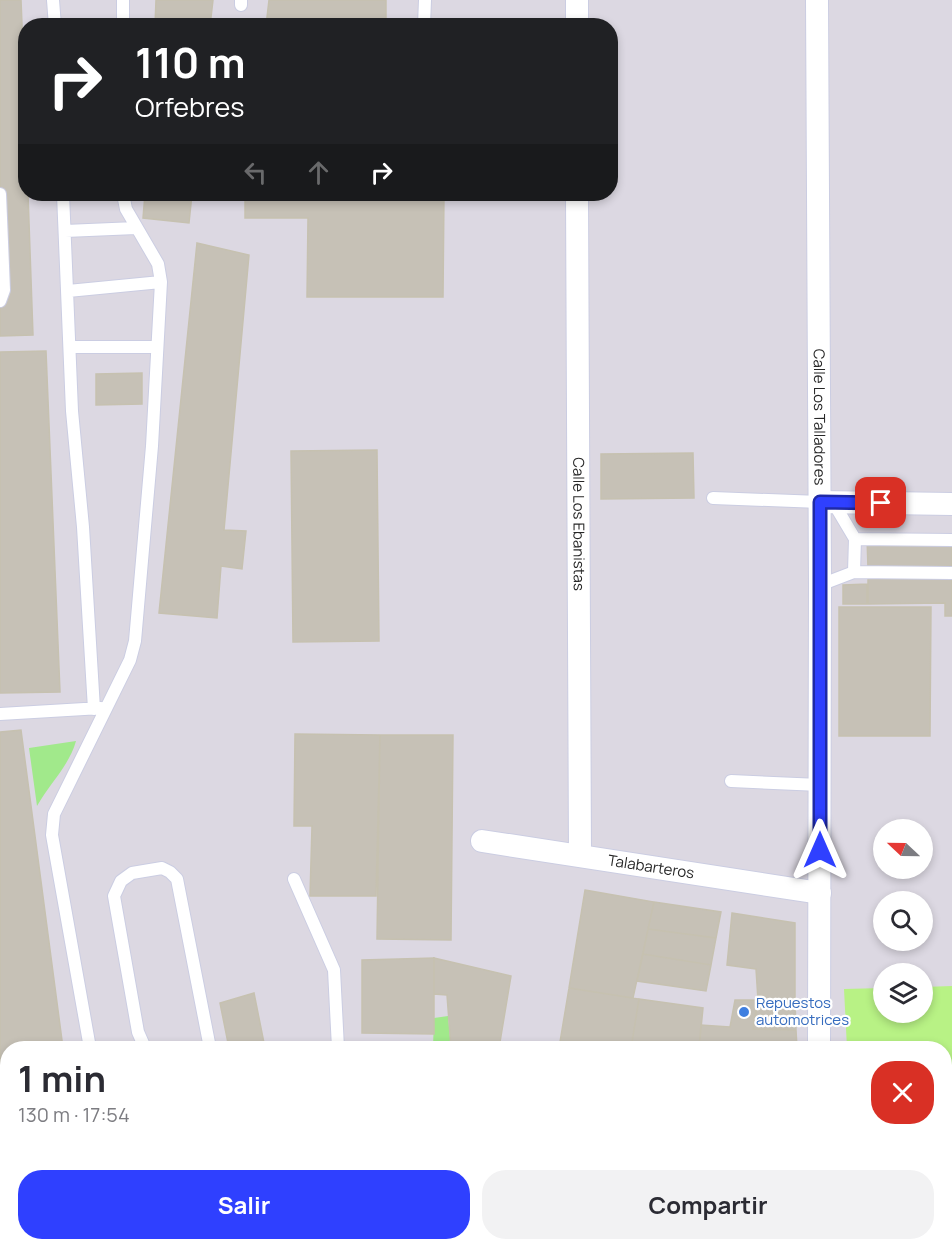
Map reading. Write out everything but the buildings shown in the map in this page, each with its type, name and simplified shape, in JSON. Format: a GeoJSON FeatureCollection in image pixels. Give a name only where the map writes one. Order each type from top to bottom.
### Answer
{"type":"FeatureCollection","features":[{"type":"Feature","properties":{"kind":"street"},"geometry":{"type":"LineString","coordinates":[[577,0],[577,18]]}},
{"type":"Feature","properties":{"kind":"street","name":"Calle Los Talladores"},"geometry":{"type":"LineString","coordinates":[[817,0],[827,502],[820,585],[819,1041]]}},
{"type":"Feature","properties":{"kind":"street","name":"Calle Los Ebanistas"},"geometry":{"type":"LineString","coordinates":[[578,201],[580,855]]}},
{"type":"Feature","properties":{"kind":"street"},"geometry":{"type":"LineString","coordinates":[[827,502],[952,504]]}},
{"type":"Feature","properties":{"kind":"street","name":"Talabarteros"},"geometry":{"type":"LineString","coordinates":[[482,842],[820,893]]}},
{"type":"Feature","properties":{"kind":"lane"},"geometry":{"type":"LineString","coordinates":[[53,0],[54,18]]}},
{"type":"Feature","properties":{"kind":"lane"},"geometry":{"type":"LineString","coordinates":[[123,0],[123,18]]}},
{"type":"Feature","properties":{"kind":"lane"},"geometry":{"type":"LineString","coordinates":[[424,18],[425,0]]}},
{"type":"Feature","properties":{"kind":"lane"},"geometry":{"type":"LineString","coordinates":[[0,194],[4,290],[0,301]]}},
{"type":"Feature","properties":{"kind":"lane"},"geometry":{"type":"LineString","coordinates":[[63,201],[72,411],[81,491],[94,709]]}},
{"type":"Feature","properties":{"kind":"lane"},"geometry":{"type":"LineString","coordinates":[[89,1041],[52,835],[54,814],[134,651],[152,446],[161,282],[158,264],[136,228],[124,201]]}},
{"type":"Feature","properties":{"kind":"lane"},"geometry":{"type":"LineString","coordinates":[[65,231],[136,228]]}},
{"type":"Feature","properties":{"kind":"lane"},"geometry":{"type":"LineString","coordinates":[[68,291],[161,282]]}},
{"type":"Feature","properties":{"kind":"lane"},"geometry":{"type":"LineString","coordinates":[[70,347],[156,346]]}},
{"type":"Feature","properties":{"kind":"lane"},"geometry":{"type":"LineString","coordinates":[[713,498],[827,502],[855,539],[854,572]]}},
{"type":"Feature","properties":{"kind":"lane"},"geometry":{"type":"LineString","coordinates":[[855,539],[952,540]]}},
{"type":"Feature","properties":{"kind":"lane"},"geometry":{"type":"LineString","coordinates":[[820,585],[854,572],[952,573]]}},
{"type":"Feature","properties":{"kind":"lane"},"geometry":{"type":"LineString","coordinates":[[0,714],[107,708]]}},
{"type":"Feature","properties":{"kind":"lane"},"geometry":{"type":"LineString","coordinates":[[731,781],[820,785]]}},
{"type":"Feature","properties":{"kind":"lane"},"geometry":{"type":"LineString","coordinates":[[142,1041],[138,1032],[114,896],[122,881],[132,873],[162,868],[177,879],[209,1041]]}},
{"type":"Feature","properties":{"kind":"lane"},"geometry":{"type":"LineString","coordinates":[[294,879],[334,970],[338,1041]]}},
{"type":"Feature","properties":{"kind":"shaded area"},"geometry":{"type":"Polygon","coordinates":[[[0,0],[952,0],[952,1041],[0,1041],[0,0]]]}},
{"type":"Feature","properties":{"kind":"green space"},"geometry":{"type":"Polygon","coordinates":[[[76,741],[64,766],[37,806],[29,748],[76,741]]]}},
{"type":"Feature","properties":{"kind":"green space"},"geometry":{"type":"Polygon","coordinates":[[[952,986],[952,1041],[847,1041],[844,989],[873,988],[873,1023],[933,1023],[933,987],[952,986]]]}},
{"type":"Feature","properties":{"kind":"green space"},"geometry":{"type":"Polygon","coordinates":[[[448,1016],[450,1041],[433,1041],[434,1018],[448,1016]]]}},
{"type":"Feature","properties":{"kind":"place","name":"Repuestos automotrices"},"geometry":{"type":"Point","coordinates":[744,1012]}},
{"type":"Feature","properties":{"kind":"route"},"geometry":{"type":"LineString","coordinates":[[820,850],[820,502],[881,503]]}}]}
